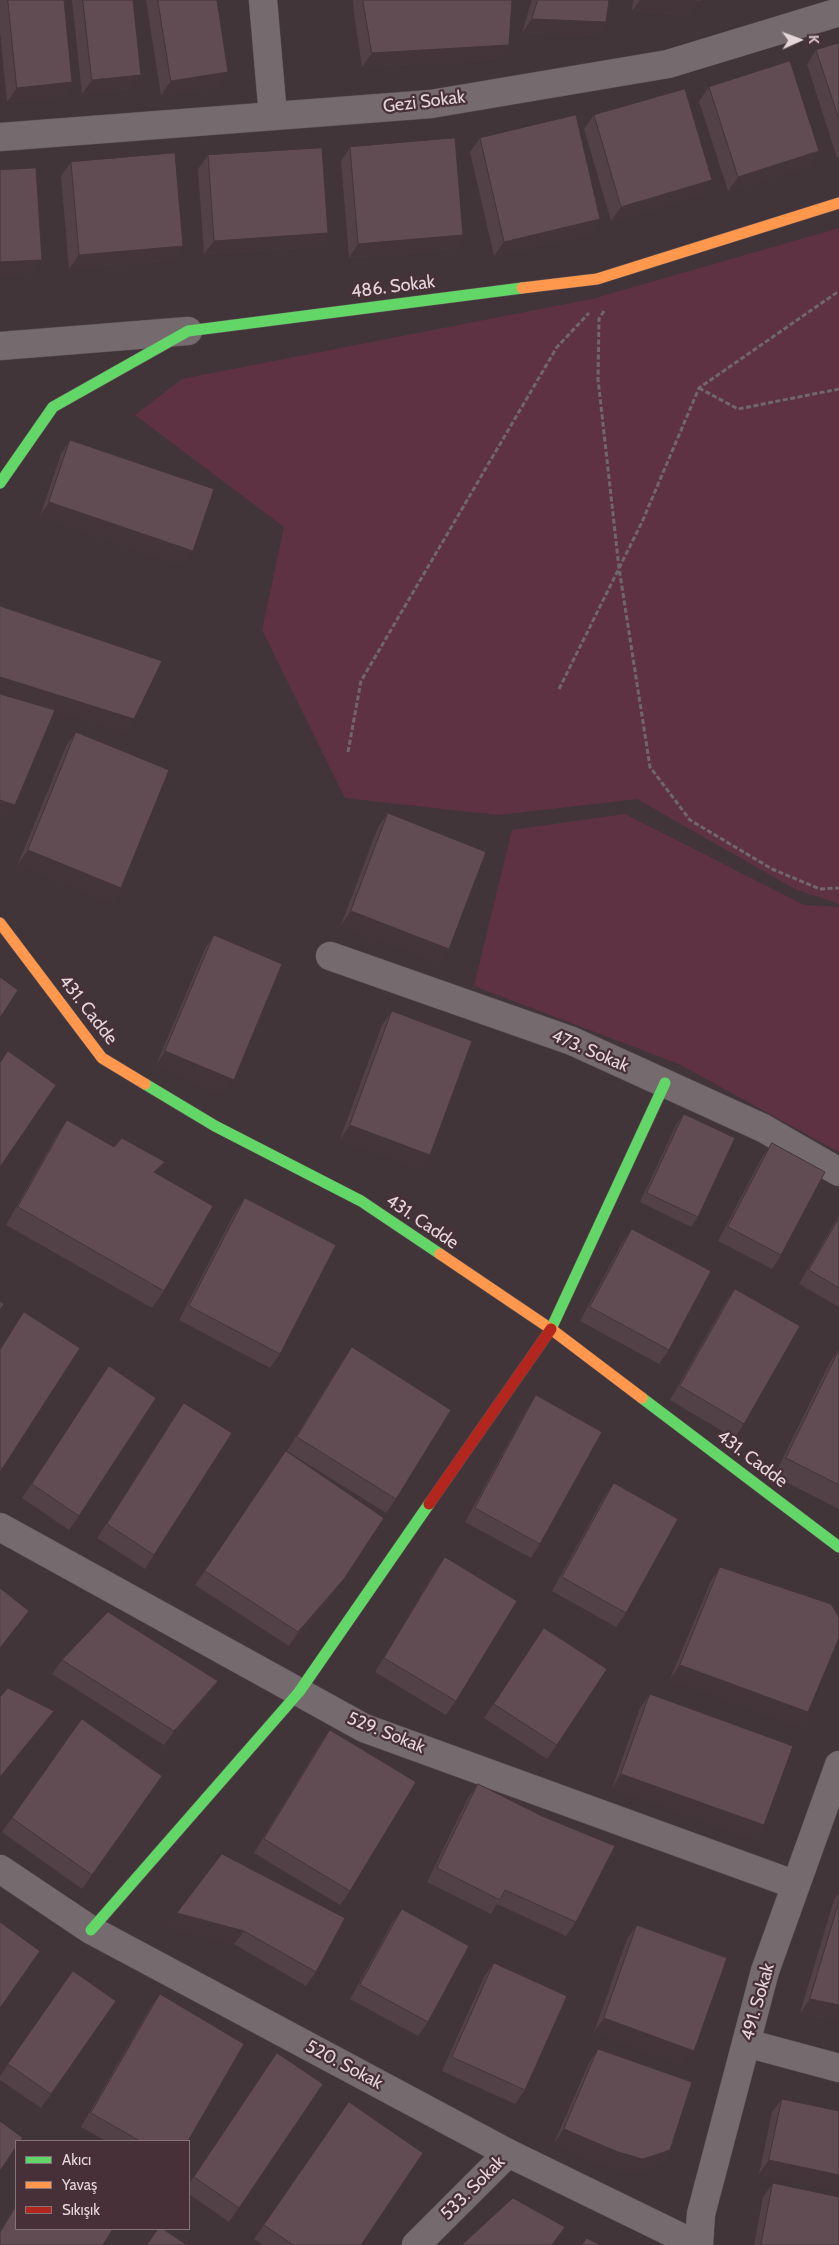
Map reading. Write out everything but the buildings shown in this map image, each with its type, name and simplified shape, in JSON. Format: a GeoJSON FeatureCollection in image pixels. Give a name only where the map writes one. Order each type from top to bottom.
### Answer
{"type":"FeatureCollection","features":[{"type":"Feature","properties":{"kind":"street"},"geometry":{"type":"LineString","coordinates":[[263,0],[273,116]]}},
{"type":"Feature","properties":{"kind":"street","name":"Gezi Sokak"},"geometry":{"type":"LineString","coordinates":[[0,137],[431,104],[668,64],[839,12]]}},
{"type":"Feature","properties":{"kind":"street","name":"486. Sokak"},"geometry":{"type":"LineString","coordinates":[[0,483],[53,407],[188,331],[597,278],[839,203]]}},
{"type":"Feature","properties":{"kind":"street"},"geometry":{"type":"LineString","coordinates":[[0,346],[188,331]]}},
{"type":"Feature","properties":{"kind":"street","name":"431. Cadde"},"geometry":{"type":"LineString","coordinates":[[0,923],[102,1058],[216,1126],[361,1201],[551,1329],[839,1546]]}},
{"type":"Feature","properties":{"kind":"street","name":"473. Sokak"},"geometry":{"type":"LineString","coordinates":[[330,956],[572,1041],[763,1128],[839,1172]]}},
{"type":"Feature","properties":{"kind":"street"},"geometry":{"type":"LineString","coordinates":[[91,1930],[300,1692],[551,1329],[665,1083]]}},
{"type":"Feature","properties":{"kind":"street","name":"529. Sokak"},"geometry":{"type":"LineString","coordinates":[[0,1527],[364,1728],[796,1885]]}},
{"type":"Feature","properties":{"kind":"street","name":"491. Sokak"},"geometry":{"type":"LineString","coordinates":[[698,2245],[701,2214],[765,1971],[839,1765]]}},
{"type":"Feature","properties":{"kind":"street","name":"520. Sokak"},"geometry":{"type":"LineString","coordinates":[[0,1869],[91,1930],[508,2153],[698,2245]]}},
{"type":"Feature","properties":{"kind":"street"},"geometry":{"type":"LineString","coordinates":[[746,2043],[839,2068]]}},
{"type":"Feature","properties":{"kind":"street","name":"533. Sokak"},"geometry":{"type":"LineString","coordinates":[[416,2245],[508,2153]]}},
{"type":"Feature","properties":{"kind":"path"},"geometry":{"type":"LineString","coordinates":[[559,689],[642,522],[699,388],[839,291]]}},
{"type":"Feature","properties":{"kind":"path"},"geometry":{"type":"LineString","coordinates":[[604,310],[600,319],[598,379],[619,568],[650,766],[690,820],[772,869],[820,889],[839,888]]}},
{"type":"Feature","properties":{"kind":"path"},"geometry":{"type":"LineString","coordinates":[[348,752],[361,681],[557,347],[590,311]]}},
{"type":"Feature","properties":{"kind":"path"},"geometry":{"type":"LineString","coordinates":[[699,388],[738,409],[839,389]]}},
{"type":"Feature","properties":{"kind":"shaded area"},"geometry":{"type":"Polygon","coordinates":[[[839,228],[839,904],[795,889],[637,799],[498,815],[345,798],[262,630],[284,527],[135,415],[182,379],[592,299],[839,228]]]}},
{"type":"Feature","properties":{"kind":"shaded area"},"geometry":{"type":"Polygon","coordinates":[[[625,814],[804,905],[839,907],[839,1152],[679,1064],[474,986],[512,830],[625,814]]]}},
{"type":"Feature","properties":{"kind":"traffic: fast"},"geometry":{"type":"LineString","coordinates":[[0,483],[53,407],[188,331],[522,288]]}},
{"type":"Feature","properties":{"kind":"traffic: fast"},"geometry":{"type":"LineString","coordinates":[[551,1329],[665,1083]]}},
{"type":"Feature","properties":{"kind":"traffic: fast"},"geometry":{"type":"LineString","coordinates":[[145,1084],[215,1126],[361,1201],[440,1254]]}},
{"type":"Feature","properties":{"kind":"traffic: fast"},"geometry":{"type":"LineString","coordinates":[[642,1398],[839,1547]]}},
{"type":"Feature","properties":{"kind":"traffic: fast"},"geometry":{"type":"LineString","coordinates":[[91,1930],[299,1692],[429,1504]]}},
{"type":"Feature","properties":{"kind":"traffic: slow"},"geometry":{"type":"LineString","coordinates":[[522,288],[597,279],[839,203]]}},
{"type":"Feature","properties":{"kind":"traffic: slow"},"geometry":{"type":"LineString","coordinates":[[0,923],[102,1058],[145,1084]]}},
{"type":"Feature","properties":{"kind":"traffic: slow"},"geometry":{"type":"LineString","coordinates":[[440,1254],[551,1329],[642,1398]]}},
{"type":"Feature","properties":{"kind":"traffic: jam"},"geometry":{"type":"LineString","coordinates":[[429,1504],[551,1329]]}}]}
